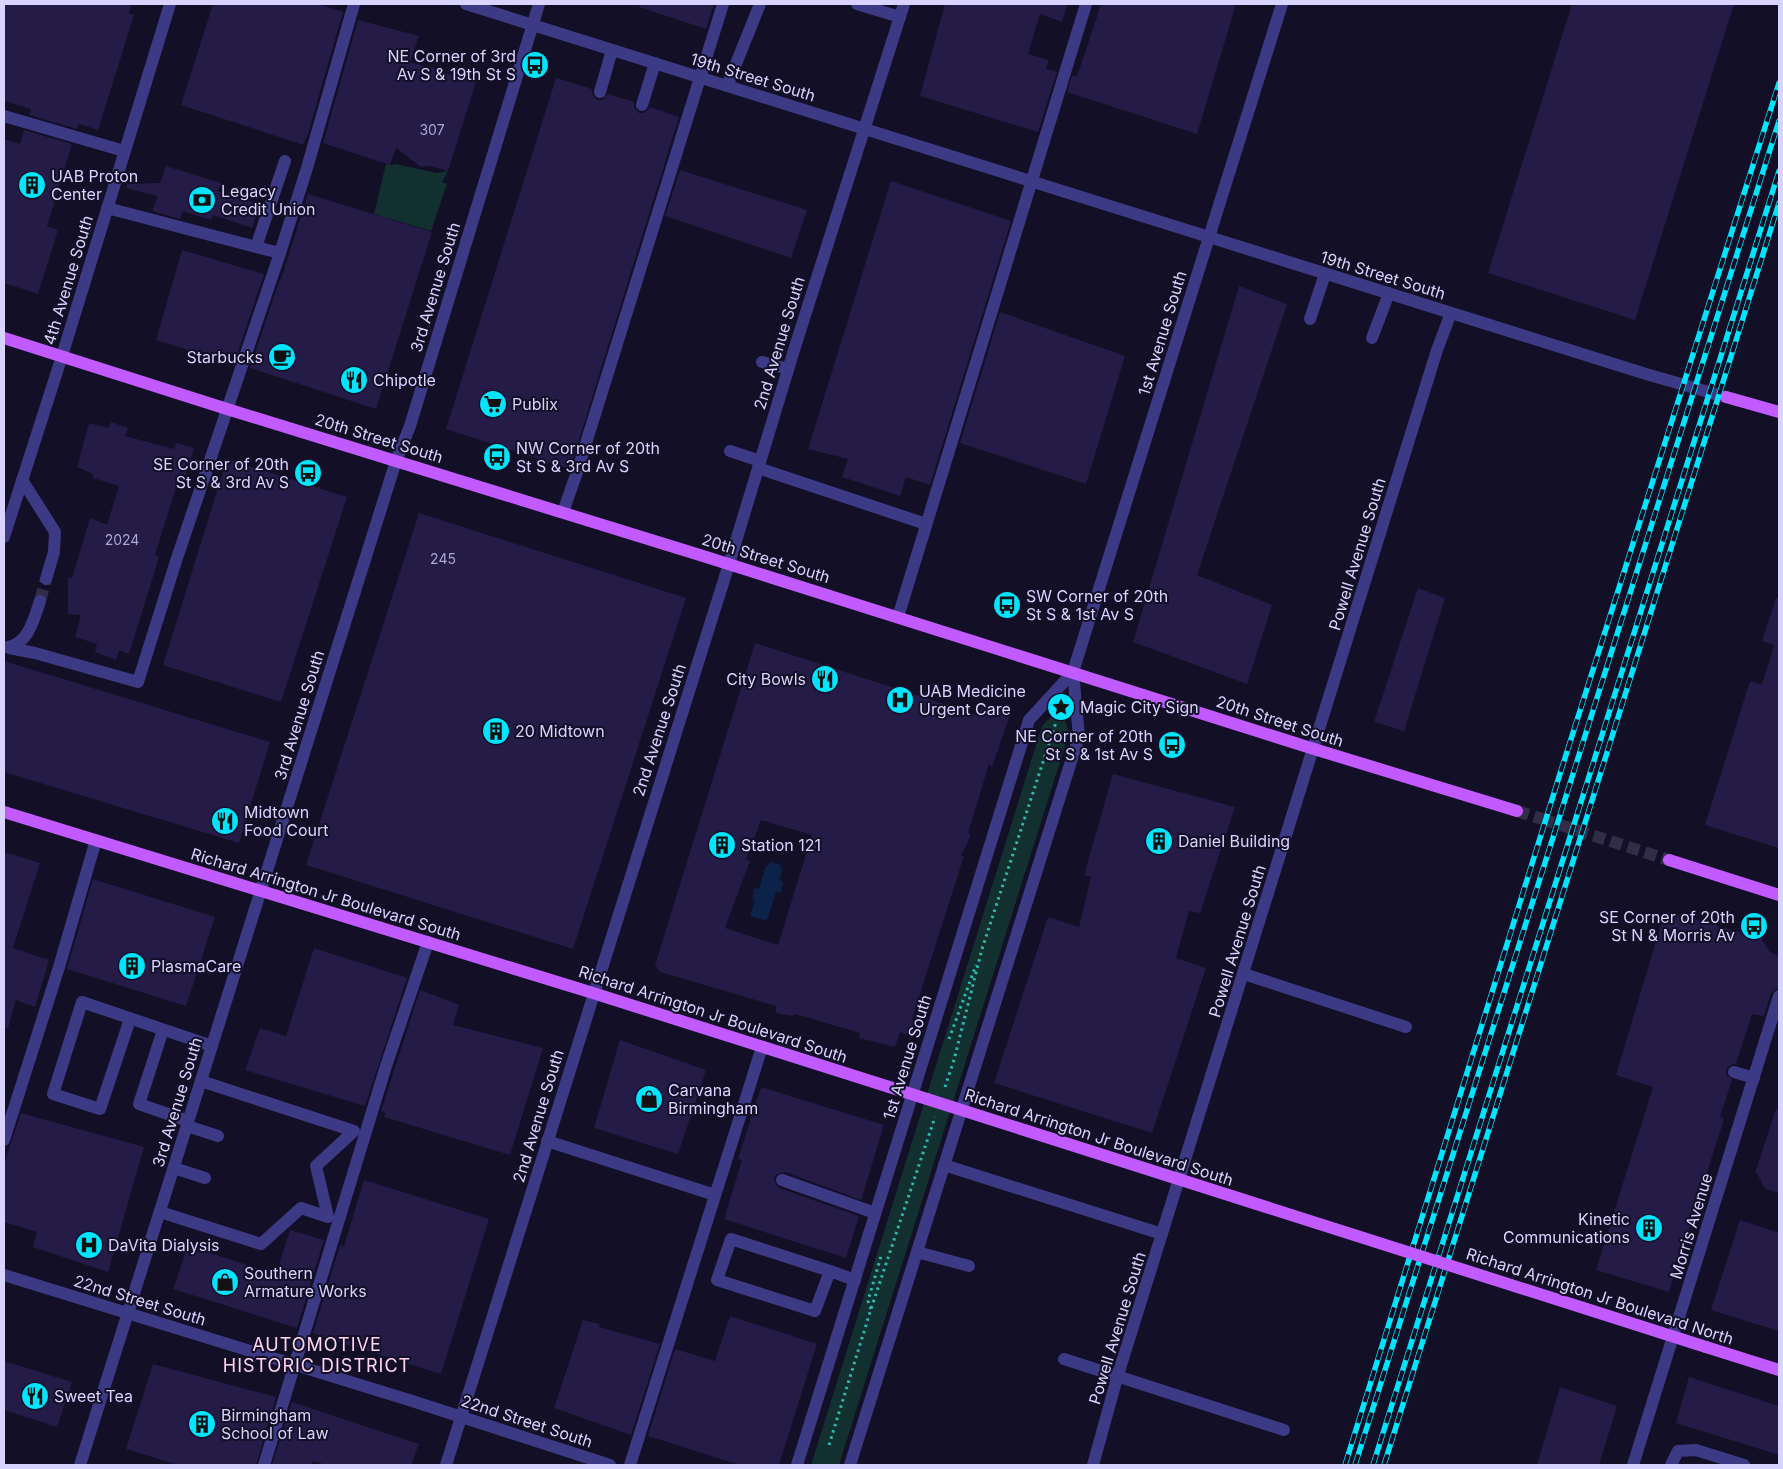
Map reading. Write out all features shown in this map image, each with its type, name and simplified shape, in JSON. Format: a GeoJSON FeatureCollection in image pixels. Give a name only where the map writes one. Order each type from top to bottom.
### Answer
{"type":"FeatureCollection","features":[{"type":"Feature","properties":{"kind":"main road","name":"20th Street South"},"geometry":{"type":"LineString","coordinates":[[4,338],[1517,811]]}},
{"type":"Feature","properties":{"kind":"main road"},"geometry":{"type":"LineString","coordinates":[[1726,397],[1779,412]]}},
{"type":"Feature","properties":{"kind":"main road","name":"Richard Arrington Jr Boulevard South"},"geometry":{"type":"LineString","coordinates":[[4,812],[593,993],[1411,1254]]}},
{"type":"Feature","properties":{"kind":"main road"},"geometry":{"type":"LineString","coordinates":[[1669,860],[1779,896]]}},
{"type":"Feature","properties":{"kind":"main road","name":"Richard Arrington Jr Boulevard North"},"geometry":{"type":"LineString","coordinates":[[1411,1254],[1779,1370]]}},
{"type":"Feature","properties":{"kind":"street","name":"4th Avenue South"},"geometry":{"type":"LineString","coordinates":[[4,537],[62,356],[170,4]]}},
{"type":"Feature","properties":{"kind":"street"},"geometry":{"type":"LineString","coordinates":[[6,647],[35,653],[138,682],[176,561],[280,253],[354,4]]}},
{"type":"Feature","properties":{"kind":"street","name":"19th Street South"},"geometry":{"type":"LineString","coordinates":[[466,4],[1325,274],[1726,397]]}},
{"type":"Feature","properties":{"kind":"street","name":"3rd Avenue South"},"geometry":{"type":"LineString","coordinates":[[80,1465],[396,461],[410,426],[540,4]]}},
{"type":"Feature","properties":{"kind":"street"},"geometry":{"type":"LineString","coordinates":[[562,512],[580,462],[723,4]]}},
{"type":"Feature","properties":{"kind":"street"},"geometry":{"type":"LineString","coordinates":[[727,86],[760,4]]}},
{"type":"Feature","properties":{"kind":"street"},"geometry":{"type":"LineString","coordinates":[[856,4],[900,18]]}},
{"type":"Feature","properties":{"kind":"street","name":"2nd Avenue South"},"geometry":{"type":"LineString","coordinates":[[446,1465],[729,564],[788,369],[904,4]]}},
{"type":"Feature","properties":{"kind":"street"},"geometry":{"type":"LineString","coordinates":[[898,617],[1086,4]]}},
{"type":"Feature","properties":{"kind":"street","name":"1st Avenue South"},"geometry":{"type":"LineString","coordinates":[[850,1465],[1079,736],[1073,672],[1282,4]]}},
{"type":"Feature","properties":{"kind":"street"},"geometry":{"type":"LineString","coordinates":[[600,92],[612,50]]}},
{"type":"Feature","properties":{"kind":"street"},"geometry":{"type":"LineString","coordinates":[[642,105],[655,63]]}},
{"type":"Feature","properties":{"kind":"street"},"geometry":{"type":"LineString","coordinates":[[4,116],[124,151]]}},
{"type":"Feature","properties":{"kind":"street"},"geometry":{"type":"LineString","coordinates":[[256,247],[285,161]]}},
{"type":"Feature","properties":{"kind":"street"},"geometry":{"type":"LineString","coordinates":[[107,208],[280,253]]}},
{"type":"Feature","properties":{"kind":"street"},"geometry":{"type":"LineString","coordinates":[[1310,319],[1325,274]]}},
{"type":"Feature","properties":{"kind":"street"},"geometry":{"type":"LineString","coordinates":[[1372,338],[1389,293]]}},
{"type":"Feature","properties":{"kind":"street","name":"Powell Avenue South"},"geometry":{"type":"LineString","coordinates":[[1093,1465],[1117,1378],[1437,350],[1451,313]]}},
{"type":"Feature","properties":{"kind":"street"},"geometry":{"type":"LineString","coordinates":[[762,362],[788,369]]}},
{"type":"Feature","properties":{"kind":"street"},"geometry":{"type":"LineString","coordinates":[[730,451],[759,464],[926,524]]}},
{"type":"Feature","properties":{"kind":"street"},"geometry":{"type":"LineString","coordinates":[[22,480],[55,532],[54,552],[46,579]]}},
{"type":"Feature","properties":{"kind":"street"},"geometry":{"type":"LineString","coordinates":[[6,647],[23,641],[33,622],[40,601]]}},
{"type":"Feature","properties":{"kind":"street","name":"1st Avenue South"},"geometry":{"type":"LineString","coordinates":[[799,1459],[1029,720],[1073,672]]}},
{"type":"Feature","properties":{"kind":"street"},"geometry":{"type":"LineString","coordinates":[[4,1140],[9,1105],[59,967],[96,840]]}},
{"type":"Feature","properties":{"kind":"street"},"geometry":{"type":"LineString","coordinates":[[264,1465],[386,1066],[428,942]]}},
{"type":"Feature","properties":{"kind":"street"},"geometry":{"type":"LineString","coordinates":[[1244,974],[1406,1027]]}},
{"type":"Feature","properties":{"kind":"street","name":"Morris Avenue"},"geometry":{"type":"LineString","coordinates":[[1633,1465],[1779,996]]}},
{"type":"Feature","properties":{"kind":"street"},"geometry":{"type":"LineString","coordinates":[[130,1019],[100,1109],[53,1094],[82,1002],[212,1046]]}},
{"type":"Feature","properties":{"kind":"street"},"geometry":{"type":"LineString","coordinates":[[163,1030],[139,1104],[218,1136]]}},
{"type":"Feature","properties":{"kind":"street"},"geometry":{"type":"LineString","coordinates":[[630,1465],[762,1047]]}},
{"type":"Feature","properties":{"kind":"street"},"geometry":{"type":"LineString","coordinates":[[1734,1072],[1752,1083]]}},
{"type":"Feature","properties":{"kind":"street"},"geometry":{"type":"LineString","coordinates":[[160,1212],[261,1244],[301,1208],[328,1217],[316,1166],[354,1131],[201,1081]]}},
{"type":"Feature","properties":{"kind":"street"},"geometry":{"type":"LineString","coordinates":[[547,1141],[715,1195]]}},
{"type":"Feature","properties":{"kind":"street"},"geometry":{"type":"LineString","coordinates":[[944,1165],[1162,1234]]}},
{"type":"Feature","properties":{"kind":"street"},"geometry":{"type":"LineString","coordinates":[[174,1168],[205,1178]]}},
{"type":"Feature","properties":{"kind":"street"},"geometry":{"type":"LineString","coordinates":[[782,1180],[875,1213]]}},
{"type":"Feature","properties":{"kind":"street"},"geometry":{"type":"LineString","coordinates":[[830,1271],[816,1311],[717,1280],[731,1239],[830,1271],[855,1280]]}},
{"type":"Feature","properties":{"kind":"street"},"geometry":{"type":"LineString","coordinates":[[917,1252],[969,1266]]}},
{"type":"Feature","properties":{"kind":"street","name":"22nd Street South"},"geometry":{"type":"LineString","coordinates":[[4,1275],[296,1364],[610,1465]]}},
{"type":"Feature","properties":{"kind":"street"},"geometry":{"type":"LineString","coordinates":[[1064,1359],[1117,1378],[1284,1430]]}},
{"type":"Feature","properties":{"kind":"street"},"geometry":{"type":"LineString","coordinates":[[1671,1465],[1678,1451],[1696,1450],[1744,1465]]}},
{"type":"Feature","properties":{"kind":"street"},"geometry":{"type":"LineString","coordinates":[[799,1459],[807,1465]]}},
{"type":"Feature","properties":{"kind":"path"},"geometry":{"type":"LineString","coordinates":[[948,1042],[982,949],[1061,707]]}},
{"type":"Feature","properties":{"kind":"path"},"geometry":{"type":"LineString","coordinates":[[944,1088],[954,1060],[982,949]]}},
{"type":"Feature","properties":{"kind":"path"},"geometry":{"type":"LineString","coordinates":[[829,1445],[871,1309],[935,1116]]}},
{"type":"Feature","properties":{"kind":"green space"},"geometry":{"type":"Polygon","coordinates":[[[386,164],[395,164],[437,173],[448,171],[442,182],[447,184],[431,231],[374,214],[386,164]]]}},
{"type":"Feature","properties":{"kind":"green space"},"geometry":{"type":"Polygon","coordinates":[[[1061,707],[1069,733],[839,1465],[811,1465],[1042,726],[1061,707]]]}},
{"type":"Feature","properties":{"kind":"water"},"geometry":{"type":"Polygon","coordinates":[[[770,862],[781,865],[780,869],[783,870],[779,880],[783,882],[781,893],[776,892],[767,921],[750,916],[755,900],[752,899],[755,888],[759,889],[766,865],[768,866],[770,862]]]}},
{"type":"Feature","properties":{"kind":"building"},"geometry":{"type":"Polygon","coordinates":[[[4,4],[132,4],[129,13],[134,15],[98,130],[79,124],[77,129],[29,115],[31,109],[4,101],[4,4]]]}},
{"type":"Feature","properties":{"kind":"building"},"geometry":{"type":"Polygon","coordinates":[[[213,4],[317,4],[343,12],[307,137],[303,145],[181,105],[213,4]]]}},
{"type":"Feature","properties":{"kind":"building"},"geometry":{"type":"Polygon","coordinates":[[[640,4],[714,4],[706,29],[639,7],[640,4]]]}},
{"type":"Feature","properties":{"kind":"building"},"geometry":{"type":"Polygon","coordinates":[[[945,4],[1068,4],[1062,22],[1040,14],[1028,54],[1049,60],[1046,69],[1057,72],[1038,132],[920,96],[945,4]]]}},
{"type":"Feature","properties":{"kind":"building"},"geometry":{"type":"Polygon","coordinates":[[[1101,4],[1236,4],[1197,134],[1067,92],[1072,76],[1077,77],[1101,4]]]}},
{"type":"Feature","properties":{"kind":"building"},"geometry":{"type":"Polygon","coordinates":[[[1572,4],[1734,4],[1635,320],[1488,273],[1572,4]]]}},
{"type":"Feature","properties":{"kind":"building"},"geometry":{"type":"Polygon","coordinates":[[[358,20],[419,36],[410,62],[476,82],[448,171],[431,166],[421,167],[396,148],[390,165],[323,143],[358,20]]]}},
{"type":"Feature","properties":{"kind":"building"},"geometry":{"type":"Polygon","coordinates":[[[556,78],[592,89],[592,94],[597,100],[602,100],[608,94],[634,102],[634,107],[639,113],[644,113],[650,107],[679,117],[570,469],[446,429],[556,78]]]}},
{"type":"Feature","properties":{"kind":"building","name":"UAB Proton Center"},"geometry":{"type":"Polygon","coordinates":[[[24,130],[72,144],[47,226],[58,230],[38,294],[4,283],[4,139],[20,144],[24,130]]]}},
{"type":"Feature","properties":{"kind":"building","name":"Legacy Credit Union"},"geometry":{"type":"Polygon","coordinates":[[[166,166],[221,183],[218,191],[260,204],[252,228],[213,215],[211,220],[182,211],[180,219],[152,211],[158,196],[126,188],[127,184],[160,183],[166,166]]]}},
{"type":"Feature","properties":{"kind":"building"},"geometry":{"type":"Polygon","coordinates":[[[680,170],[807,210],[791,258],[665,216],[680,170]]]}},
{"type":"Feature","properties":{"kind":"building"},"geometry":{"type":"Polygon","coordinates":[[[891,181],[1011,221],[930,485],[906,477],[900,496],[842,477],[848,459],[808,449],[891,181]]]}},
{"type":"Feature","properties":{"kind":"building"},"geometry":{"type":"Polygon","coordinates":[[[308,194],[432,232],[376,409],[250,368],[308,194]]]}},
{"type":"Feature","properties":{"kind":"building"},"geometry":{"type":"Polygon","coordinates":[[[182,250],[264,274],[234,364],[156,340],[182,250]]]}},
{"type":"Feature","properties":{"kind":"building"},"geometry":{"type":"Polygon","coordinates":[[[1239,286],[1287,304],[1197,575],[1272,605],[1247,684],[1133,642],[1239,286]]]}},
{"type":"Feature","properties":{"kind":"building"},"geometry":{"type":"Polygon","coordinates":[[[1000,312],[1125,356],[1086,484],[960,443],[1000,312]]]}},
{"type":"Feature","properties":{"kind":"building"},"geometry":{"type":"Polygon","coordinates":[[[111,422],[128,428],[125,436],[174,449],[176,443],[194,448],[183,482],[178,481],[155,555],[159,557],[129,654],[119,650],[116,660],[95,652],[97,644],[75,637],[81,615],[68,614],[68,578],[72,578],[90,518],[107,525],[119,486],[93,478],[93,474],[77,467],[89,423],[109,428],[111,422]]]}},
{"type":"Feature","properties":{"kind":"building"},"geometry":{"type":"Polygon","coordinates":[[[227,459],[347,497],[281,702],[163,665],[227,459]]]}},
{"type":"Feature","properties":{"kind":"building","name":"20 Midtown"},"geometry":{"type":"Polygon","coordinates":[[[419,513],[686,598],[573,949],[306,865],[419,513]]]}},
{"type":"Feature","properties":{"kind":"building"},"geometry":{"type":"Polygon","coordinates":[[[1418,588],[1445,598],[1404,731],[1374,722],[1418,588]]]}},
{"type":"Feature","properties":{"kind":"building"},"geometry":{"type":"Polygon","coordinates":[[[1776,598],[1779,598],[1779,848],[1705,825],[1750,681],[1762,685],[1774,645],[1762,641],[1776,598]]]}},
{"type":"Feature","properties":{"kind":"building","name":"Station 121"},"geometry":{"type":"Polygon","coordinates":[[[755,643],[978,715],[981,707],[1010,715],[992,767],[989,764],[968,833],[971,835],[961,856],[964,856],[912,1019],[916,1020],[911,1036],[900,1032],[895,1047],[859,1038],[860,1033],[795,1014],[793,1016],[776,1013],[776,1006],[660,972],[655,965],[755,643]],[[761,820],[746,860],[750,861],[725,928],[778,945],[812,835],[761,820]]]}},
{"type":"Feature","properties":{"kind":"building"},"geometry":{"type":"Polygon","coordinates":[[[4,661],[270,742],[239,843],[4,772],[4,661]]]}},
{"type":"Feature","properties":{"kind":"building"},"geometry":{"type":"Polygon","coordinates":[[[1113,774],[1235,807],[1200,913],[1189,911],[1176,958],[1206,968],[1152,1133],[994,1083],[1048,917],[1079,927],[1091,877],[1084,875],[1113,774]]]}},
{"type":"Feature","properties":{"kind":"building"},"geometry":{"type":"Polygon","coordinates":[[[4,852],[40,863],[13,948],[49,960],[35,1007],[16,1000],[8,1028],[4,1027],[4,852]]]}},
{"type":"Feature","properties":{"kind":"building"},"geometry":{"type":"Polygon","coordinates":[[[93,879],[215,917],[186,1006],[67,969],[93,879]]]}},
{"type":"Feature","properties":{"kind":"building"},"geometry":{"type":"Polygon","coordinates":[[[1665,911],[1761,938],[1770,952],[1779,956],[1779,988],[1771,993],[1764,1016],[1752,1014],[1736,1064],[1732,1064],[1726,1069],[1726,1074],[1732,1080],[1720,1117],[1724,1119],[1669,1292],[1596,1270],[1653,1087],[1616,1075],[1665,911]]]}},
{"type":"Feature","properties":{"kind":"building"},"geometry":{"type":"Polygon","coordinates":[[[314,948],[407,978],[365,1106],[245,1070],[260,1028],[286,1036],[314,948]]]}},
{"type":"Feature","properties":{"kind":"building"},"geometry":{"type":"Polygon","coordinates":[[[420,990],[459,1005],[453,1025],[543,1048],[510,1155],[384,1117],[386,1112],[381,1111],[420,990]]]}},
{"type":"Feature","properties":{"kind":"building","name":"Carvana Birmingham"},"geometry":{"type":"Polygon","coordinates":[[[620,1040],[706,1070],[678,1154],[594,1128],[620,1040]]]}},
{"type":"Feature","properties":{"kind":"building"},"geometry":{"type":"Polygon","coordinates":[[[761,1087],[884,1125],[861,1200],[785,1172],[777,1174],[774,1178],[779,1188],[859,1216],[846,1258],[724,1219],[742,1160],[738,1159],[761,1087]]]}},
{"type":"Feature","properties":{"kind":"building"},"geometry":{"type":"Polygon","coordinates":[[[1776,1109],[1779,1110],[1779,1193],[1765,1189],[1755,1173],[1776,1109]]]}},
{"type":"Feature","properties":{"kind":"building"},"geometry":{"type":"Polygon","coordinates":[[[21,1113],[144,1147],[108,1272],[33,1247],[37,1232],[4,1222],[4,1164],[21,1113]]]}},
{"type":"Feature","properties":{"kind":"building"},"geometry":{"type":"Polygon","coordinates":[[[364,1180],[489,1219],[441,1374],[313,1333],[340,1245],[344,1246],[364,1180]]]}},
{"type":"Feature","properties":{"kind":"building"},"geometry":{"type":"Polygon","coordinates":[[[1740,1220],[1779,1233],[1779,1331],[1711,1310],[1740,1220]]]}},
{"type":"Feature","properties":{"kind":"building"},"geometry":{"type":"Polygon","coordinates":[[[290,1230],[324,1240],[297,1328],[173,1289],[188,1246],[276,1274],[290,1230]]]}},
{"type":"Feature","properties":{"kind":"building"},"geometry":{"type":"Polygon","coordinates":[[[730,1316],[817,1344],[779,1465],[740,1465],[648,1436],[675,1349],[715,1361],[730,1316]]]}},
{"type":"Feature","properties":{"kind":"building"},"geometry":{"type":"Polygon","coordinates":[[[583,1320],[600,1324],[599,1327],[660,1344],[631,1435],[554,1408],[583,1320]]]}},
{"type":"Feature","properties":{"kind":"building","name":"Sweet Tea"},"geometry":{"type":"Polygon","coordinates":[[[4,1361],[72,1382],[57,1427],[4,1410],[4,1361]]]}},
{"type":"Feature","properties":{"kind":"building","name":"Birmingham School of Law"},"geometry":{"type":"Polygon","coordinates":[[[153,1364],[276,1397],[256,1465],[178,1465],[126,1449],[153,1364]]]}},
{"type":"Feature","properties":{"kind":"building"},"geometry":{"type":"Polygon","coordinates":[[[1689,1377],[1779,1406],[1779,1455],[1676,1423],[1689,1377]]]}},
{"type":"Feature","properties":{"kind":"building"},"geometry":{"type":"Polygon","coordinates":[[[1560,1387],[1617,1406],[1599,1465],[1537,1465],[1560,1387]]]}},
{"type":"Feature","properties":{"kind":"building"},"geometry":{"type":"Polygon","coordinates":[[[292,1402],[419,1444],[411,1465],[326,1465],[313,1461],[311,1465],[272,1465],[292,1402]]]}},
{"type":"Feature","properties":{"kind":"tunnel"},"geometry":{"type":"LineString","coordinates":[[40,601],[46,579]]}},
{"type":"Feature","properties":{"kind":"tunnel"},"geometry":{"type":"LineString","coordinates":[[1517,811],[1542,819]]}},
{"type":"Feature","properties":{"kind":"tunnel"},"geometry":{"type":"LineString","coordinates":[[1542,819],[1669,860]]}},
{"type":"Feature","properties":{"kind":"railway"},"geometry":{"type":"LineString","coordinates":[[1345,1465],[1559,777],[1779,83]]}},
{"type":"Feature","properties":{"kind":"railway"},"geometry":{"type":"LineString","coordinates":[[1355,1465],[1779,121]]}},
{"type":"Feature","properties":{"kind":"railway"},"geometry":{"type":"LineString","coordinates":[[1373,1465],[1779,171]]}},
{"type":"Feature","properties":{"kind":"railway"},"geometry":{"type":"LineString","coordinates":[[1384,1465],[1779,203]]}},
{"type":"Feature","properties":{"kind":"place","name":"NE Corner of 3rd Av S & 19th St S"},"geometry":{"type":"Point","coordinates":[535,65]}},
{"type":"Feature","properties":{"kind":"place","name":"UAB Proton Center"},"geometry":{"type":"Point","coordinates":[32,185]}},
{"type":"Feature","properties":{"kind":"place","name":"Legacy Credit Union"},"geometry":{"type":"Point","coordinates":[202,200]}},
{"type":"Feature","properties":{"kind":"place","name":"Starbucks"},"geometry":{"type":"Point","coordinates":[282,357]}},
{"type":"Feature","properties":{"kind":"place","name":"Chipotle"},"geometry":{"type":"Point","coordinates":[354,380]}},
{"type":"Feature","properties":{"kind":"place","name":"Publix"},"geometry":{"type":"Point","coordinates":[493,404]}},
{"type":"Feature","properties":{"kind":"place","name":"NW Corner of 20th St S & 3rd Av S"},"geometry":{"type":"Point","coordinates":[497,457]}},
{"type":"Feature","properties":{"kind":"place","name":"SE Corner of 20th St S & 3rd Av S"},"geometry":{"type":"Point","coordinates":[308,473]}},
{"type":"Feature","properties":{"kind":"place","name":"SW Corner of 20th St S & 1st Av S"},"geometry":{"type":"Point","coordinates":[1007,605]}},
{"type":"Feature","properties":{"kind":"place","name":"City Bowls"},"geometry":{"type":"Point","coordinates":[825,679]}},
{"type":"Feature","properties":{"kind":"place","name":"UAB Medicine Urgent Care"},"geometry":{"type":"Point","coordinates":[900,700]}},
{"type":"Feature","properties":{"kind":"place","name":"Magic City Sign"},"geometry":{"type":"Point","coordinates":[1061,707]}},
{"type":"Feature","properties":{"kind":"place","name":"20 Midtown"},"geometry":{"type":"Point","coordinates":[496,731]}},
{"type":"Feature","properties":{"kind":"place","name":"NE Corner of 20th St S & 1st Av S"},"geometry":{"type":"Point","coordinates":[1172,745]}},
{"type":"Feature","properties":{"kind":"place","name":"Midtown Food Court"},"geometry":{"type":"Point","coordinates":[225,821]}},
{"type":"Feature","properties":{"kind":"place","name":"Daniel Building"},"geometry":{"type":"Point","coordinates":[1159,841]}},
{"type":"Feature","properties":{"kind":"place","name":"Station 121"},"geometry":{"type":"Point","coordinates":[722,845]}},
{"type":"Feature","properties":{"kind":"place","name":"SE Corner of 20th St N & Morris Av"},"geometry":{"type":"Point","coordinates":[1754,926]}},
{"type":"Feature","properties":{"kind":"place","name":"PlasmaCare"},"geometry":{"type":"Point","coordinates":[132,966]}},
{"type":"Feature","properties":{"kind":"place","name":"Carvana Birmingham"},"geometry":{"type":"Point","coordinates":[649,1099]}},
{"type":"Feature","properties":{"kind":"place","name":"Kinetic Communications"},"geometry":{"type":"Point","coordinates":[1649,1228]}},
{"type":"Feature","properties":{"kind":"place","name":"DaVita Dialysis"},"geometry":{"type":"Point","coordinates":[89,1245]}},
{"type":"Feature","properties":{"kind":"place","name":"Southern Armature Works"},"geometry":{"type":"Point","coordinates":[225,1282]}},
{"type":"Feature","properties":{"kind":"place","name":"Sweet Tea"},"geometry":{"type":"Point","coordinates":[35,1396]}},
{"type":"Feature","properties":{"kind":"place","name":"Birmingham School of Law"},"geometry":{"type":"Point","coordinates":[202,1424]}},
{"type":"Feature","properties":{"kind":"district","name":"AUTOMOTIVE HISTORIC DISTRICT"},"geometry":{"type":"Point","coordinates":[317,1355]}}]}
